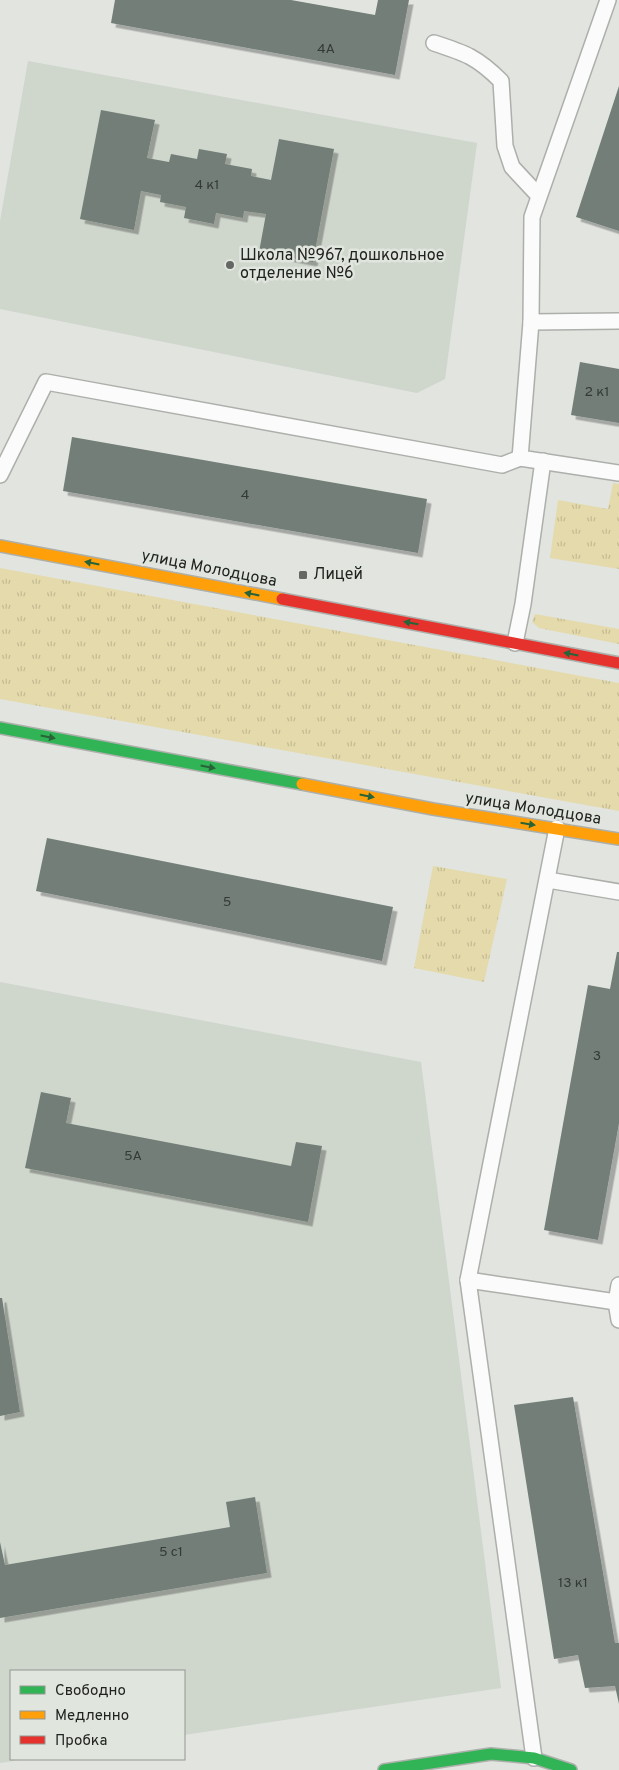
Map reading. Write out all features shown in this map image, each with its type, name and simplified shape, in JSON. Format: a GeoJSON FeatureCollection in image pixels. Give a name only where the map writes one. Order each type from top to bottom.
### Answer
{"type":"FeatureCollection","features":[{"type":"Feature","properties":{"kind":"street","name":"улица Молодцова"},"geometry":{"type":"LineString","coordinates":[[0,546],[619,663]]}},
{"type":"Feature","properties":{"kind":"street","name":"улица Молодцова"},"geometry":{"type":"LineString","coordinates":[[0,728],[433,809],[557,828],[619,840]]}},
{"type":"Feature","properties":{"kind":"street"},"geometry":{"type":"LineString","coordinates":[[384,1770],[491,1754],[534,1758],[571,1770]]}},
{"type":"Feature","properties":{"kind":"lane"},"geometry":{"type":"LineString","coordinates":[[520,458],[531,322],[532,217],[608,0]]}},
{"type":"Feature","properties":{"kind":"lane"},"geometry":{"type":"LineString","coordinates":[[434,43],[469,55],[488,68],[501,81],[505,146],[512,166],[539,196]]}},
{"type":"Feature","properties":{"kind":"lane"},"geometry":{"type":"LineString","coordinates":[[531,322],[619,320]]}},
{"type":"Feature","properties":{"kind":"lane"},"geometry":{"type":"LineString","coordinates":[[0,475],[46,382],[502,465],[520,458],[619,473]]}},
{"type":"Feature","properties":{"kind":"lane"},"geometry":{"type":"LineString","coordinates":[[515,643],[523,604],[543,461]]}},
{"type":"Feature","properties":{"kind":"lane"},"geometry":{"type":"LineString","coordinates":[[534,1758],[468,1280],[557,828]]}},
{"type":"Feature","properties":{"kind":"lane"},"geometry":{"type":"LineString","coordinates":[[548,880],[619,892]]}},
{"type":"Feature","properties":{"kind":"lane"},"geometry":{"type":"LineString","coordinates":[[468,1280],[616,1302]]}},
{"type":"Feature","properties":{"kind":"lane"},"geometry":{"type":"LineString","coordinates":[[619,1285],[616,1302],[619,1320]]}},
{"type":"Feature","properties":{"kind":"shaded area","name":"Школа №967, дошкольное отделение №6"},"geometry":{"type":"Polygon","coordinates":[[[28,61],[477,143],[445,379],[417,393],[0,309],[0,221],[28,61]]]}},
{"type":"Feature","properties":{"kind":"shaded area"},"geometry":{"type":"Polygon","coordinates":[[[0,982],[421,1062],[501,1688],[185,1735],[185,1670],[10,1670],[10,1760],[19,1760],[0,1763],[0,982]]]}},
{"type":"Feature","properties":{"kind":"green space"},"geometry":{"type":"Polygon","coordinates":[[[613,483],[619,484],[619,569],[550,558],[558,500],[608,509],[613,483]]]}},
{"type":"Feature","properties":{"kind":"green space"},"geometry":{"type":"Polygon","coordinates":[[[0,568],[619,683],[619,811],[0,699],[0,568]]]}},
{"type":"Feature","properties":{"kind":"green space"},"geometry":{"type":"Polygon","coordinates":[[[535,614],[619,629],[619,644],[539,628],[532,622],[535,614]]]}},
{"type":"Feature","properties":{"kind":"green space"},"geometry":{"type":"Polygon","coordinates":[[[433,866],[507,879],[484,982],[414,968],[433,866]]]}},
{"type":"Feature","properties":{"kind":"building"},"geometry":{"type":"Polygon","coordinates":[[[115,0],[291,0],[375,15],[378,0],[409,0],[395,75],[111,23],[115,0]]]}},
{"type":"Feature","properties":{"kind":"building"},"geometry":{"type":"Polygon","coordinates":[[[619,86],[619,231],[576,217],[619,86]]]}},
{"type":"Feature","properties":{"kind":"building"},"geometry":{"type":"Polygon","coordinates":[[[101,110],[155,120],[147,158],[169,162],[171,154],[197,159],[199,149],[227,154],[225,164],[252,169],[251,176],[271,180],[279,139],[334,149],[313,262],[259,252],[266,214],[244,211],[243,218],[216,213],[214,224],[184,218],[186,207],[160,202],[161,195],[141,191],[134,230],[80,219],[101,110]]]}},
{"type":"Feature","properties":{"kind":"building"},"geometry":{"type":"Polygon","coordinates":[[[580,362],[619,369],[619,423],[571,415],[580,362]]]}},
{"type":"Feature","properties":{"kind":"building"},"geometry":{"type":"Polygon","coordinates":[[[72,437],[427,499],[418,553],[63,491],[72,437]]]}},
{"type":"Feature","properties":{"kind":"building"},"geometry":{"type":"Polygon","coordinates":[[[47,838],[393,907],[382,961],[36,891],[47,838]]]}},
{"type":"Feature","properties":{"kind":"building"},"geometry":{"type":"Polygon","coordinates":[[[617,952],[619,952],[619,1123],[598,1240],[544,1230],[588,985],[610,989],[617,952]]]}},
{"type":"Feature","properties":{"kind":"building"},"geometry":{"type":"Polygon","coordinates":[[[41,1092],[71,1098],[66,1123],[291,1166],[296,1142],[322,1146],[308,1222],[25,1168],[41,1092]]]}},
{"type":"Feature","properties":{"kind":"building"},"geometry":{"type":"Polygon","coordinates":[[[0,1298],[2,1298],[20,1412],[0,1416],[0,1298]]]}},
{"type":"Feature","properties":{"kind":"building"},"geometry":{"type":"Polygon","coordinates":[[[573,1397],[615,1643],[619,1643],[619,1704],[615,1686],[585,1688],[578,1655],[554,1659],[514,1405],[573,1397]]]}},
{"type":"Feature","properties":{"kind":"building"},"geometry":{"type":"Polygon","coordinates":[[[255,1497],[267,1573],[0,1618],[0,1542],[5,1565],[230,1527],[226,1502],[255,1497]]]}},
{"type":"Feature","properties":{"kind":"traffic: fast"},"geometry":{"type":"LineString","coordinates":[[0,728],[302,784]]}},
{"type":"Feature","properties":{"kind":"traffic: fast"},"geometry":{"type":"LineString","coordinates":[[384,1770],[491,1754],[534,1758],[571,1770]]}},
{"type":"Feature","properties":{"kind":"traffic: slow"},"geometry":{"type":"LineString","coordinates":[[0,546],[282,599]]}},
{"type":"Feature","properties":{"kind":"traffic: slow"},"geometry":{"type":"LineString","coordinates":[[302,784],[433,809],[619,839]]}},
{"type":"Feature","properties":{"kind":"traffic: jam"},"geometry":{"type":"LineString","coordinates":[[282,599],[619,663]]}},
{"type":"Feature","properties":{"kind":"place","name":"Школа №967, дошкольное отделение №6"},"geometry":{"type":"Point","coordinates":[230,265]}},
{"type":"Feature","properties":{"kind":"place","name":"Лицей"},"geometry":{"type":"Point","coordinates":[303,575]}}]}
